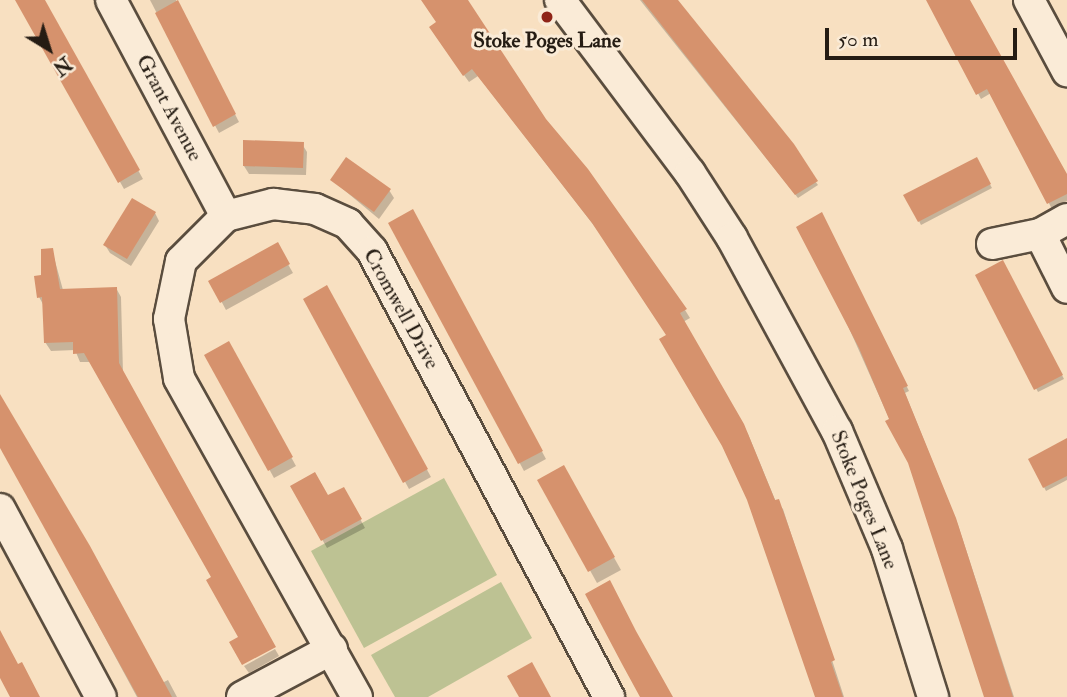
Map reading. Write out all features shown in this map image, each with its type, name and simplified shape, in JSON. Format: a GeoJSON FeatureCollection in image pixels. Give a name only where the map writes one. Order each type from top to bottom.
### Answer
{"type":"FeatureCollection","features":[{"type":"Feature","properties":{"kind":"street","name":"Grant Avenue"},"geometry":{"type":"LineString","coordinates":[[111,0],[226,216]]}},
{"type":"Feature","properties":{"kind":"street","name":"Stoke Poges Lane"},"geometry":{"type":"LineString","coordinates":[[560,0],[697,184],[837,431],[887,549],[933,697]]}},
{"type":"Feature","properties":{"kind":"street"},"geometry":{"type":"LineString","coordinates":[[1029,0],[1067,71]]}},
{"type":"Feature","properties":{"kind":"street","name":"Cromwell Drive"},"geometry":{"type":"LineString","coordinates":[[226,216],[272,204],[315,209],[348,224],[372,251],[609,697]]}},
{"type":"Feature","properties":{"kind":"street"},"geometry":{"type":"LineString","coordinates":[[226,216],[181,261],[169,319],[179,378],[357,697]]}},
{"type":"Feature","properties":{"kind":"street"},"geometry":{"type":"LineString","coordinates":[[992,244],[1040,234],[1067,219]]}},
{"type":"Feature","properties":{"kind":"street"},"geometry":{"type":"LineString","coordinates":[[1040,234],[1067,288]]}},
{"type":"Feature","properties":{"kind":"street"},"geometry":{"type":"LineString","coordinates":[[0,509],[101,697]]}},
{"type":"Feature","properties":{"kind":"street"},"geometry":{"type":"LineString","coordinates":[[242,697],[332,649]]}},
{"type":"Feature","properties":{"kind":"green space"},"geometry":{"type":"Polygon","coordinates":[[[444,478],[497,575],[364,648],[311,551],[444,478]]]}},
{"type":"Feature","properties":{"kind":"green space"},"geometry":{"type":"Polygon","coordinates":[[[501,582],[532,638],[428,697],[395,697],[371,655],[501,582]]]}},
{"type":"Feature","properties":{"kind":"building"},"geometry":{"type":"Polygon","coordinates":[[[15,0],[45,0],[140,170],[118,183],[15,0]]]}},
{"type":"Feature","properties":{"kind":"building"},"geometry":{"type":"Polygon","coordinates":[[[178,0],[236,114],[213,127],[155,13],[178,0]]]}},
{"type":"Feature","properties":{"kind":"building"},"geometry":{"type":"Polygon","coordinates":[[[421,0],[468,0],[546,119],[588,169],[687,309],[680,313],[744,424],[775,500],[779,499],[835,660],[831,662],[843,697],[815,697],[747,500],[722,446],[659,339],[666,335],[592,223],[472,69],[463,76],[429,27],[436,22],[421,0]]]}},
{"type":"Feature","properties":{"kind":"building"},"geometry":{"type":"Polygon","coordinates":[[[642,0],[678,0],[794,144],[818,181],[795,195],[642,0]]]}},
{"type":"Feature","properties":{"kind":"building"},"geometry":{"type":"Polygon","coordinates":[[[926,0],[970,0],[1067,174],[1067,194],[1047,204],[987,89],[976,95],[926,0]]]}},
{"type":"Feature","properties":{"kind":"building"},"geometry":{"type":"Polygon","coordinates":[[[243,140],[304,142],[303,168],[243,166],[243,140]]]}},
{"type":"Feature","properties":{"kind":"building"},"geometry":{"type":"Polygon","coordinates":[[[346,157],[391,189],[374,212],[330,180],[346,157]]]}},
{"type":"Feature","properties":{"kind":"building"},"geometry":{"type":"Polygon","coordinates":[[[977,157],[991,184],[918,222],[903,195],[977,157]]]}},
{"type":"Feature","properties":{"kind":"building"},"geometry":{"type":"Polygon","coordinates":[[[132,198],[156,212],[127,259],[103,245],[132,198]]]}},
{"type":"Feature","properties":{"kind":"building"},"geometry":{"type":"Polygon","coordinates":[[[413,209],[543,451],[518,464],[388,223],[413,209]]]}},
{"type":"Feature","properties":{"kind":"building"},"geometry":{"type":"Polygon","coordinates":[[[822,212],[908,386],[903,388],[956,518],[1013,697],[984,697],[908,463],[885,421],[889,419],[859,348],[796,227],[822,212]]]}},
{"type":"Feature","properties":{"kind":"building"},"geometry":{"type":"Polygon","coordinates":[[[278,242],[290,264],[220,303],[208,281],[278,242]]]}},
{"type":"Feature","properties":{"kind":"building"},"geometry":{"type":"Polygon","coordinates":[[[53,248],[60,289],[117,287],[119,363],[276,647],[242,665],[229,642],[238,637],[206,580],[211,577],[84,353],[73,354],[73,342],[44,343],[42,297],[37,298],[34,276],[41,275],[41,249],[53,248]]]}},
{"type":"Feature","properties":{"kind":"building"},"geometry":{"type":"Polygon","coordinates":[[[1003,260],[1063,375],[1034,390],[975,275],[1003,260]]]}},
{"type":"Feature","properties":{"kind":"building"},"geometry":{"type":"Polygon","coordinates":[[[327,285],[428,469],[403,483],[303,299],[327,285]]]}},
{"type":"Feature","properties":{"kind":"building"},"geometry":{"type":"Polygon","coordinates":[[[229,341],[293,457],[268,471],[204,355],[229,341]]]}},
{"type":"Feature","properties":{"kind":"building"},"geometry":{"type":"Polygon","coordinates":[[[0,394],[90,546],[172,697],[138,697],[0,448],[0,394]]]}},
{"type":"Feature","properties":{"kind":"building"},"geometry":{"type":"Polygon","coordinates":[[[1067,438],[1067,476],[1043,488],[1028,459],[1067,438]]]}},
{"type":"Feature","properties":{"kind":"building"},"geometry":{"type":"Polygon","coordinates":[[[564,465],[615,557],[588,572],[537,480],[564,465]]]}},
{"type":"Feature","properties":{"kind":"building"},"geometry":{"type":"Polygon","coordinates":[[[315,472],[328,495],[344,487],[362,519],[321,541],[290,486],[315,472]]]}},
{"type":"Feature","properties":{"kind":"building"},"geometry":{"type":"Polygon","coordinates":[[[610,580],[673,697],[640,697],[622,664],[585,594],[610,580]]]}},
{"type":"Feature","properties":{"kind":"building"},"geometry":{"type":"Polygon","coordinates":[[[0,630],[18,664],[22,662],[40,697],[10,697],[0,678],[0,630]]]}},
{"type":"Feature","properties":{"kind":"building"},"geometry":{"type":"Polygon","coordinates":[[[532,662],[551,697],[519,697],[507,676],[532,662]]]}},
{"type":"Feature","properties":{"kind":"place","name":"Stoke Poges Lane"},"geometry":{"type":"Point","coordinates":[547,17]}}]}
